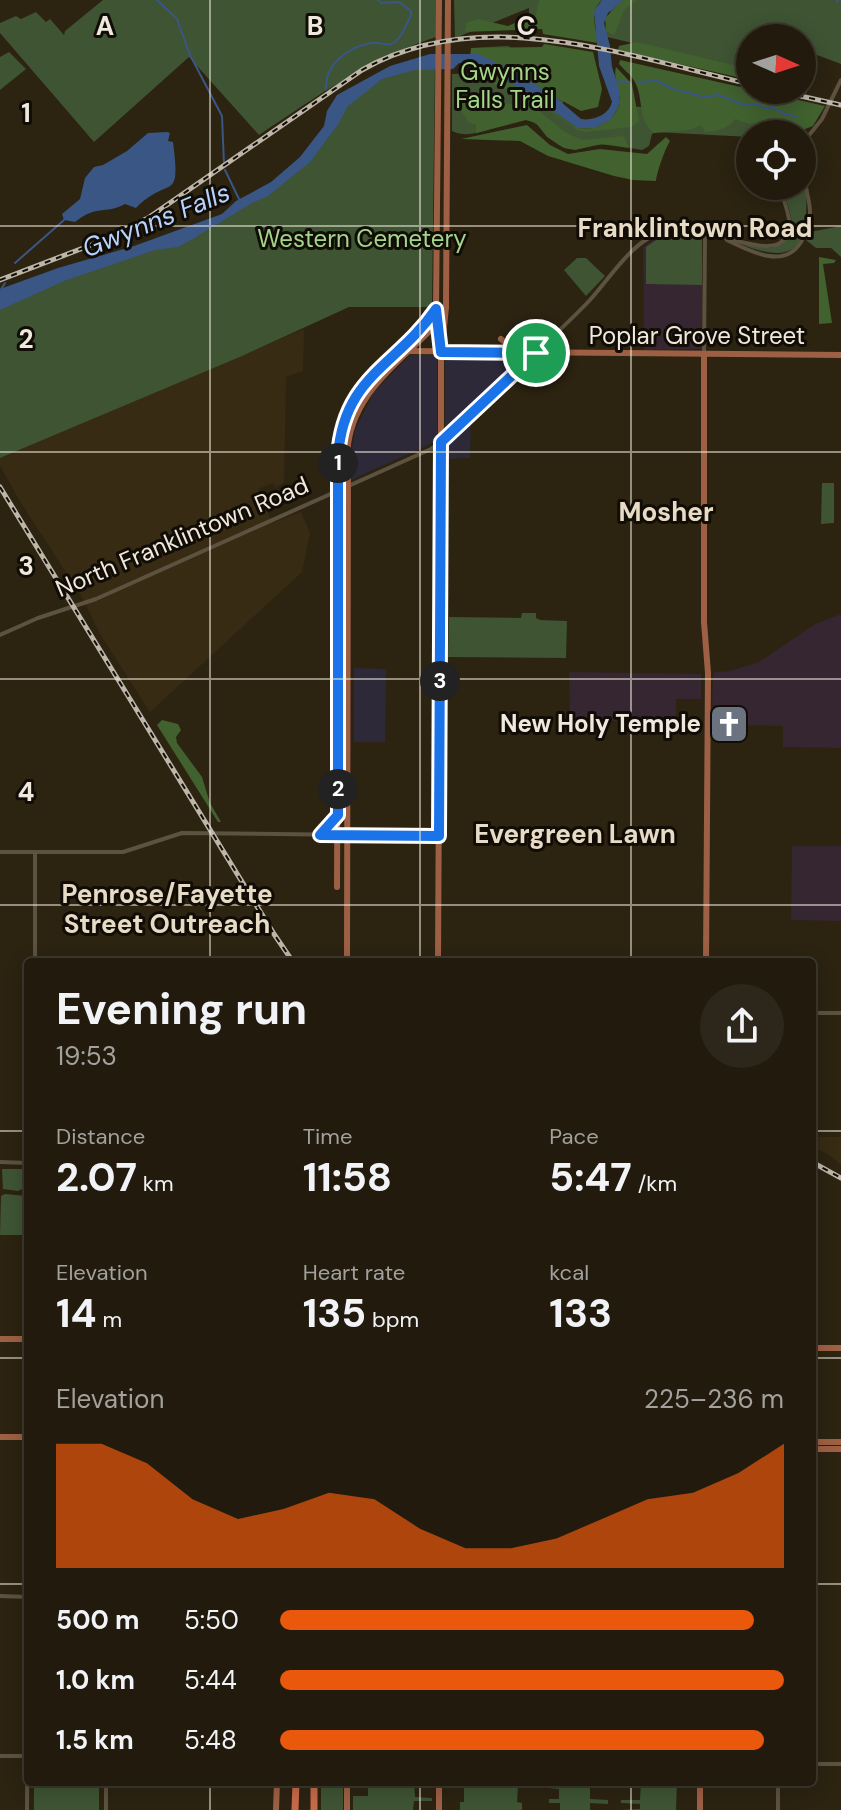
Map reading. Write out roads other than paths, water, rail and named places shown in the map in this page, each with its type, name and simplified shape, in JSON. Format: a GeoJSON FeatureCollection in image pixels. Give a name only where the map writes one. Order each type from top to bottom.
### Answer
{"type":"FeatureCollection","features":[{"type":"Feature","properties":{"kind":"highway"},"geometry":{"type":"LineString","coordinates":[[295,1810],[296,1786]]}},
{"type":"Feature","properties":{"kind":"highway"},"geometry":{"type":"LineString","coordinates":[[314,1786],[314,1810]]}},
{"type":"Feature","properties":{"kind":"main road"},"geometry":{"type":"LineString","coordinates":[[439,0],[436,309],[441,352]]}},
{"type":"Feature","properties":{"kind":"main road"},"geometry":{"type":"LineString","coordinates":[[438,958],[441,352],[446,307],[448,0]]}},
{"type":"Feature","properties":{"kind":"main road"},"geometry":{"type":"LineString","coordinates":[[347,958],[348,444],[356,414],[373,387],[437,324],[446,307]]}},
{"type":"Feature","properties":{"kind":"main road"},"geometry":{"type":"LineString","coordinates":[[337,887],[339,443],[344,419],[354,398],[436,309]]}},
{"type":"Feature","properties":{"kind":"main road"},"geometry":{"type":"LineString","coordinates":[[501,339],[517,352]]}},
{"type":"Feature","properties":{"kind":"main road","name":"Poplar Grove Street"},"geometry":{"type":"LineString","coordinates":[[408,351],[841,355]]}},
{"type":"Feature","properties":{"kind":"main road","name":"North Franklintown Road"},"geometry":{"type":"LineString","coordinates":[[441,442],[536,353]]}},
{"type":"Feature","properties":{"kind":"main road"},"geometry":{"type":"LineString","coordinates":[[704,354],[704,622],[708,671],[706,958]]}},
{"type":"Feature","properties":{"kind":"main road"},"geometry":{"type":"LineString","coordinates":[[320,835],[338,815]]}},
{"type":"Feature","properties":{"kind":"main road"},"geometry":{"type":"LineString","coordinates":[[338,835],[347,881]]}},
{"type":"Feature","properties":{"kind":"main road"},"geometry":{"type":"LineString","coordinates":[[0,1339],[24,1339]]}},
{"type":"Feature","properties":{"kind":"main road"},"geometry":{"type":"LineString","coordinates":[[816,1348],[841,1348]]}},
{"type":"Feature","properties":{"kind":"main road"},"geometry":{"type":"LineString","coordinates":[[0,1437],[24,1437]]}},
{"type":"Feature","properties":{"kind":"main road"},"geometry":{"type":"LineString","coordinates":[[816,1442],[841,1442]]}},
{"type":"Feature","properties":{"kind":"main road"},"geometry":{"type":"LineString","coordinates":[[816,1449],[841,1449]]}},
{"type":"Feature","properties":{"kind":"main road"},"geometry":{"type":"LineString","coordinates":[[276,1810],[277,1786]]}},
{"type":"Feature","properties":{"kind":"main road"},"geometry":{"type":"LineString","coordinates":[[347,1786],[347,1810]]}},
{"type":"Feature","properties":{"kind":"main road"},"geometry":{"type":"LineString","coordinates":[[439,1786],[439,1810]]}},
{"type":"Feature","properties":{"kind":"main road"},"geometry":{"type":"LineString","coordinates":[[700,1786],[700,1810]]}},
{"type":"Feature","properties":{"kind":"street"},"geometry":{"type":"LineString","coordinates":[[816,126],[841,80]]}},
{"type":"Feature","properties":{"kind":"street","name":"North Franklintown Road"},"geometry":{"type":"LineString","coordinates":[[536,353],[648,239],[674,229],[705,232],[766,247],[781,242],[788,234],[790,223],[785,200]]}},
{"type":"Feature","properties":{"kind":"street","name":"North Franklintown Road"},"geometry":{"type":"LineString","coordinates":[[718,236],[765,256],[790,255],[805,235],[810,216],[808,200]]}},
{"type":"Feature","properties":{"kind":"street"},"geometry":{"type":"LineString","coordinates":[[704,354],[705,232]]}},
{"type":"Feature","properties":{"kind":"street","name":"North Franklintown Road"},"geometry":{"type":"LineString","coordinates":[[0,635],[38,618],[96,599],[441,442]]}},
{"type":"Feature","properties":{"kind":"street"},"geometry":{"type":"LineString","coordinates":[[0,852],[129,851],[182,833],[439,836]]}},
{"type":"Feature","properties":{"kind":"street"},"geometry":{"type":"LineString","coordinates":[[35,852],[35,958]]}},
{"type":"Feature","properties":{"kind":"street"},"geometry":{"type":"LineString","coordinates":[[816,1013],[841,1013]]}},
{"type":"Feature","properties":{"kind":"street"},"geometry":{"type":"LineString","coordinates":[[0,1162],[24,1163]]}},
{"type":"Feature","properties":{"kind":"street"},"geometry":{"type":"LineString","coordinates":[[0,1596],[24,1597]]}},
{"type":"Feature","properties":{"kind":"street"},"geometry":{"type":"LineString","coordinates":[[0,1756],[24,1756]]}},
{"type":"Feature","properties":{"kind":"street"},"geometry":{"type":"LineString","coordinates":[[816,1764],[841,1764]]}},
{"type":"Feature","properties":{"kind":"street"},"geometry":{"type":"LineString","coordinates":[[27,1786],[27,1810]]}},
{"type":"Feature","properties":{"kind":"street"},"geometry":{"type":"LineString","coordinates":[[106,1786],[106,1810]]}},
{"type":"Feature","properties":{"kind":"street"},"geometry":{"type":"LineString","coordinates":[[778,1786],[778,1810]]}},
{"type":"Feature","properties":{"kind":"water","name":"Gwynns Falls"},"geometry":{"type":"Polygon","coordinates":[[[602,0],[623,0],[608,13],[604,23],[620,103],[611,119],[595,128],[578,128],[523,90],[482,67],[459,63],[453,69],[415,70],[382,79],[347,107],[310,162],[268,196],[178,247],[155,250],[64,281],[0,310],[0,289],[222,214],[236,201],[271,182],[300,157],[324,126],[327,111],[337,95],[390,66],[430,54],[478,54],[554,96],[581,119],[600,116],[612,102],[599,66],[594,11],[602,0]]]}},
{"type":"Feature","properties":{"kind":"water"},"geometry":{"type":"Polygon","coordinates":[[[148,133],[170,133],[168,141],[173,142],[175,162],[174,182],[170,186],[136,208],[125,204],[95,211],[75,222],[64,220],[62,214],[80,199],[85,178],[94,167],[127,151],[148,133]]]}},
{"type":"Feature","properties":{"kind":"waterway"},"geometry":{"type":"LineString","coordinates":[[157,0],[177,19],[190,55],[222,116],[224,164]]}},
{"type":"Feature","properties":{"kind":"waterway"},"geometry":{"type":"LineString","coordinates":[[326,89],[329,72],[346,53],[371,43],[392,44],[402,33],[411,11],[399,2],[381,3],[378,0]]}},
{"type":"Feature","properties":{"kind":"waterway"},"geometry":{"type":"LineString","coordinates":[[618,81],[629,82]]}},
{"type":"Feature","properties":{"kind":"waterway"},"geometry":{"type":"LineString","coordinates":[[638,82],[657,81],[673,89],[704,97],[718,95],[745,105],[759,104],[765,109],[772,107],[797,117]]}},
{"type":"Feature","properties":{"kind":"waterway"},"geometry":{"type":"LineString","coordinates":[[225,170],[240,201]]}},
{"type":"Feature","properties":{"kind":"waterway"},"geometry":{"type":"LineString","coordinates":[[15,263],[64,220]]}},
{"type":"Feature","properties":{"kind":"waterway"},"geometry":{"type":"LineString","coordinates":[[0,291],[5,283]]}},
{"type":"Feature","properties":{"kind":"railway"},"geometry":{"type":"LineString","coordinates":[[0,280],[104,240],[148,218],[362,70],[408,50],[456,40],[505,37],[554,41],[604,49],[736,80]]}},
{"type":"Feature","properties":{"kind":"railway"},"geometry":{"type":"LineString","coordinates":[[816,99],[841,105]]}},
{"type":"Feature","properties":{"kind":"railway"},"geometry":{"type":"LineString","coordinates":[[0,487],[290,958]]}},
{"type":"Feature","properties":{"kind":"railway"},"geometry":{"type":"LineString","coordinates":[[816,1164],[841,1178]]}},
{"type":"Feature","properties":{"kind":"place","name":"New Holy Temple"},"geometry":{"type":"Point","coordinates":[729,724]}},
{"type":"Feature","properties":{"kind":"district","name":"Franklintown Road"},"geometry":{"type":"Point","coordinates":[695,228]}},
{"type":"Feature","properties":{"kind":"district","name":"Mosher"},"geometry":{"type":"Point","coordinates":[666,512]}},
{"type":"Feature","properties":{"kind":"district","name":"Evergreen Lawn"},"geometry":{"type":"Point","coordinates":[575,834]}},
{"type":"Feature","properties":{"kind":"district","name":"Penrose/Fayette Street Outreach"},"geometry":{"type":"Point","coordinates":[167,909]}},
{"type":"Feature","properties":{"kind":"park label","name":"Gwynns Falls Trail"},"geometry":{"type":"Point","coordinates":[505,86]}},
{"type":"Feature","properties":{"kind":"park label","name":"Western Cemetery"},"geometry":{"type":"Point","coordinates":[362,239]}}]}
